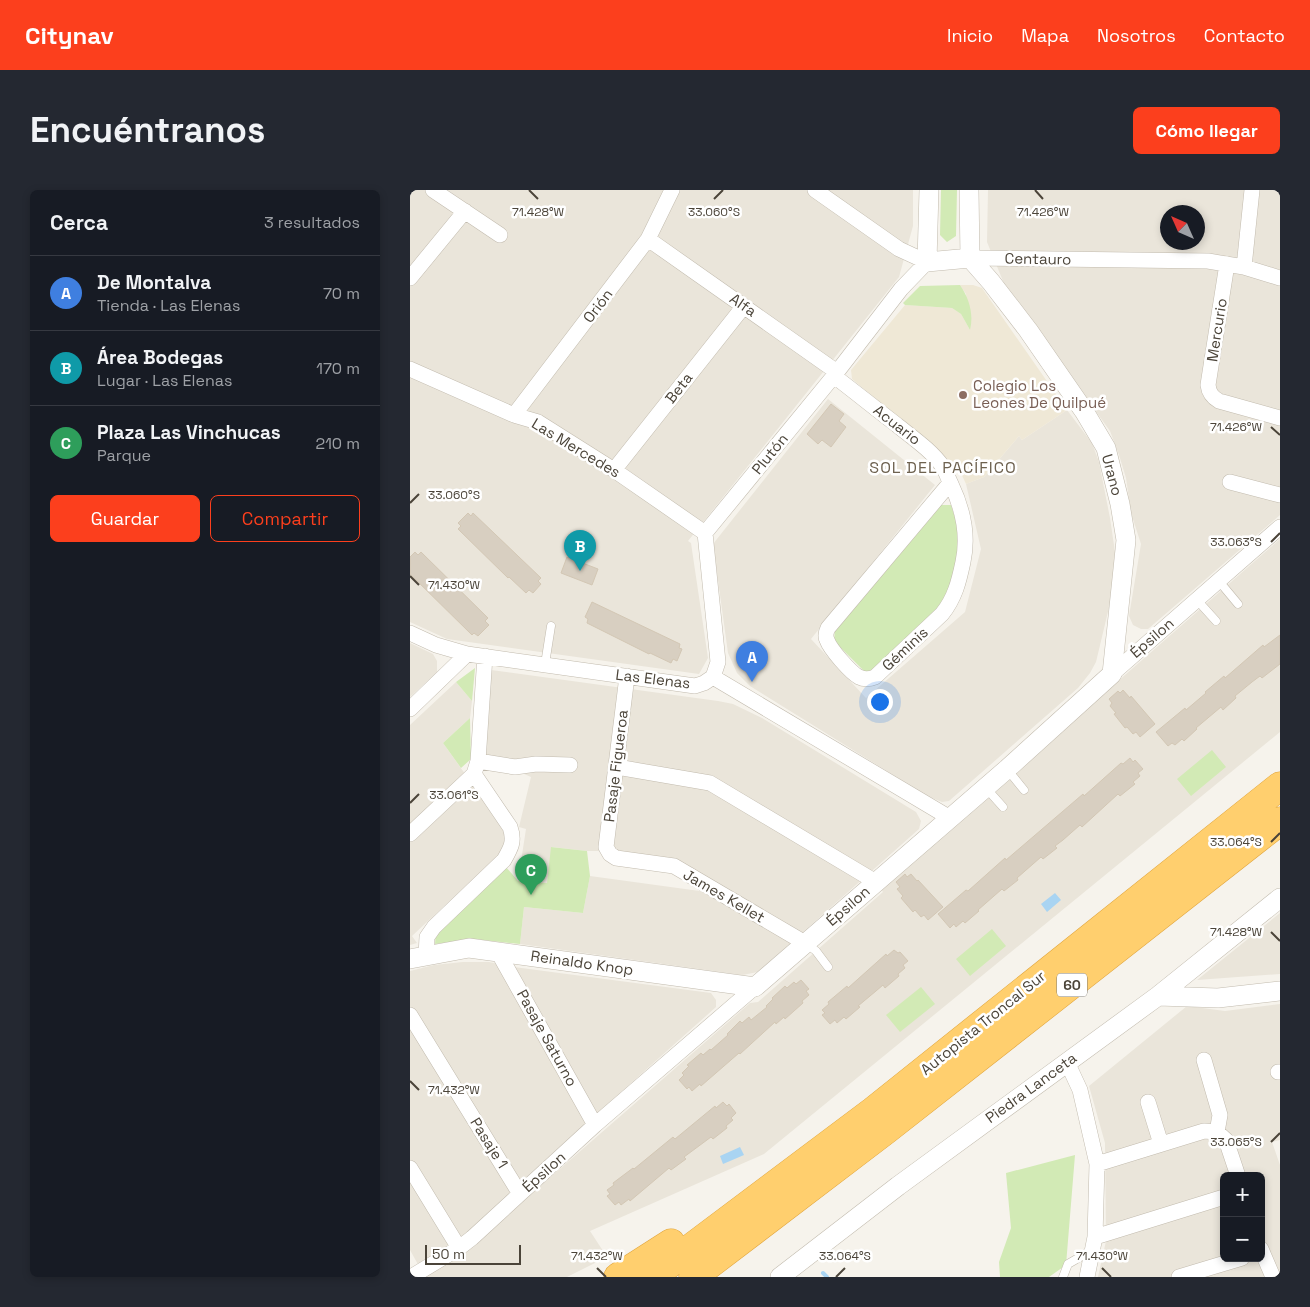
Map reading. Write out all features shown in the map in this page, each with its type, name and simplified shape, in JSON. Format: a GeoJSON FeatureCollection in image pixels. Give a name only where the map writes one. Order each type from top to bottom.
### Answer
{"type":"FeatureCollection","features":[{"type":"Feature","properties":{"kind":"highway","name":"Autopista Troncal Sur"},"geometry":{"type":"LineString","coordinates":[[693,1277],[1280,786]]}},
{"type":"Feature","properties":{"kind":"highway","name":"Autopista Troncal Sur"},"geometry":{"type":"LineString","coordinates":[[652,1277],[880,1120],[1280,821]]}},
{"type":"Feature","properties":{"kind":"highway","name":"Autopista Troncal Sur"},"geometry":{"type":"LineString","coordinates":[[618,1277],[880,1120]]}},
{"type":"Feature","properties":{"kind":"highway","name":"Autopista Troncal Sur"},"geometry":{"type":"LineString","coordinates":[[706,1277],[880,1120]]}},
{"type":"Feature","properties":{"kind":"street"},"geometry":{"type":"LineString","coordinates":[[433,190],[500,235]]}},
{"type":"Feature","properties":{"kind":"street","name":"Orión"},"geometry":{"type":"LineString","coordinates":[[514,415],[648,239],[672,190]]}},
{"type":"Feature","properties":{"kind":"street"},"geometry":{"type":"LineString","coordinates":[[815,190],[899,249],[927,262],[929,190]]}},
{"type":"Feature","properties":{"kind":"street"},"geometry":{"type":"LineString","coordinates":[[969,190],[970,258]]}},
{"type":"Feature","properties":{"kind":"street"},"geometry":{"type":"LineString","coordinates":[[1244,268],[1252,190]]}},
{"type":"Feature","properties":{"kind":"street"},"geometry":{"type":"LineString","coordinates":[[410,278],[465,211]]}},
{"type":"Feature","properties":{"kind":"street","name":"Alfa"},"geometry":{"type":"LineString","coordinates":[[648,239],[744,306],[836,374]]}},
{"type":"Feature","properties":{"kind":"street","name":"Centauro"},"geometry":{"type":"LineString","coordinates":[[927,262],[970,258],[1208,262],[1227,264],[1280,278]]}},
{"type":"Feature","properties":{"kind":"street","name":"Urano"},"geometry":{"type":"LineString","coordinates":[[970,258],[1028,330],[1084,411],[1106,448],[1120,504],[1126,540],[1112,674]]}},
{"type":"Feature","properties":{"kind":"street","name":"Plutón"},"geometry":{"type":"LineString","coordinates":[[705,533],[836,374],[901,288],[927,262]]}},
{"type":"Feature","properties":{"kind":"street","name":"Mercurio"},"geometry":{"type":"LineString","coordinates":[[1227,264],[1208,386],[1211,395],[1219,401],[1280,418]]}},
{"type":"Feature","properties":{"kind":"street","name":"Beta"},"geometry":{"type":"LineString","coordinates":[[614,470],[744,306]]}},
{"type":"Feature","properties":{"kind":"street","name":"Las Mercedes"},"geometry":{"type":"LineString","coordinates":[[410,369],[514,415],[538,422],[614,470],[705,533]]}},
{"type":"Feature","properties":{"kind":"street","name":"Acuario"},"geometry":{"type":"LineString","coordinates":[[836,374],[926,448],[943,467],[950,483]]}},
{"type":"Feature","properties":{"kind":"street"},"geometry":{"type":"LineString","coordinates":[[1230,482],[1280,496]]}},
{"type":"Feature","properties":{"kind":"street","name":"Géminis"},"geometry":{"type":"LineString","coordinates":[[950,483],[962,511],[966,548],[957,589],[953,598],[942,614],[875,677],[867,679],[858,676],[850,670],[829,644],[826,635],[828,628],[950,483]]}},
{"type":"Feature","properties":{"kind":"street","name":"Épsilon"},"geometry":{"type":"LineString","coordinates":[[411,1277],[459,1248],[596,1125],[986,788],[1112,674],[1280,527]]}},
{"type":"Feature","properties":{"kind":"street"},"geometry":{"type":"LineString","coordinates":[[705,533],[718,662],[713,677]]}},
{"type":"Feature","properties":{"kind":"street","name":"Las Elenas"},"geometry":{"type":"LineString","coordinates":[[410,633],[436,645],[467,654],[695,686],[713,677],[950,818]]}},
{"type":"Feature","properties":{"kind":"street"},"geometry":{"type":"LineString","coordinates":[[410,709],[467,654]]}},
{"type":"Feature","properties":{"kind":"street"},"geometry":{"type":"LineString","coordinates":[[418,958],[427,937],[434,927],[504,860],[512,847],[514,837],[510,827],[476,767],[485,656]]}},
{"type":"Feature","properties":{"kind":"street","name":"Pasaje Figueroa"},"geometry":{"type":"LineString","coordinates":[[610,854],[606,847],[627,676]]}},
{"type":"Feature","properties":{"kind":"street"},"geometry":{"type":"LineString","coordinates":[[410,834],[476,767],[515,767],[536,764],[570,765]]}},
{"type":"Feature","properties":{"kind":"street"},"geometry":{"type":"LineString","coordinates":[[617,767],[710,782],[876,882]]}},
{"type":"Feature","properties":{"kind":"street","name":"James Kellet"},"geometry":{"type":"LineString","coordinates":[[610,854],[616,858],[674,866],[805,943]]}},
{"type":"Feature","properties":{"kind":"street","name":"Piedra Lanceta"},"geometry":{"type":"LineString","coordinates":[[780,1277],[898,1186],[1158,996],[1280,898]]}},
{"type":"Feature","properties":{"kind":"street","name":"Reinaldo Knop"},"geometry":{"type":"LineString","coordinates":[[418,958],[468,948],[755,987]]}},
{"type":"Feature","properties":{"kind":"street","name":"Pasaje Saturno"},"geometry":{"type":"LineString","coordinates":[[498,952],[596,1125]]}},
{"type":"Feature","properties":{"kind":"street"},"geometry":{"type":"LineString","coordinates":[[1158,996],[1218,998],[1280,991]]}},
{"type":"Feature","properties":{"kind":"street","name":"Pasaje 1"},"geometry":{"type":"LineString","coordinates":[[410,1015],[520,1194]]}},
{"type":"Feature","properties":{"kind":"street"},"geometry":{"type":"LineString","coordinates":[[1204,1060],[1220,1115],[1217,1132]]}},
{"type":"Feature","properties":{"kind":"street"},"geometry":{"type":"LineString","coordinates":[[1067,1062],[1080,1090],[1097,1164],[1090,1276]]}},
{"type":"Feature","properties":{"kind":"street"},"geometry":{"type":"LineString","coordinates":[[1148,1102],[1161,1144]]}},
{"type":"Feature","properties":{"kind":"street"},"geometry":{"type":"LineString","coordinates":[[1097,1164],[1204,1131],[1217,1132],[1226,1140],[1237,1172]]}},
{"type":"Feature","properties":{"kind":"street"},"geometry":{"type":"LineString","coordinates":[[410,1168],[459,1248]]}},
{"type":"Feature","properties":{"kind":"street"},"geometry":{"type":"LineString","coordinates":[[1093,1243],[1220,1197]]}},
{"type":"Feature","properties":{"kind":"street"},"geometry":{"type":"LineString","coordinates":[[1265,1258],[1273,1277]]}},
{"type":"Feature","properties":{"kind":"street"},"geometry":{"type":"LineString","coordinates":[[1179,1277],[1229,1262]]}},
{"type":"Feature","properties":{"kind":"lane"},"geometry":{"type":"LineString","coordinates":[[1218,580],[1238,604]]}},
{"type":"Feature","properties":{"kind":"lane"},"geometry":{"type":"LineString","coordinates":[[1197,600],[1216,621]]}},
{"type":"Feature","properties":{"kind":"lane"},"geometry":{"type":"LineString","coordinates":[[545,664],[551,626]]}},
{"type":"Feature","properties":{"kind":"lane"},"geometry":{"type":"LineString","coordinates":[[1007,769],[1024,790]]}},
{"type":"Feature","properties":{"kind":"lane"},"geometry":{"type":"LineString","coordinates":[[986,788],[1003,807]]}},
{"type":"Feature","properties":{"kind":"lane"},"geometry":{"type":"LineString","coordinates":[[805,943],[816,951],[828,967]]}},
{"type":"Feature","properties":{"kind":"lane"},"geometry":{"type":"LineString","coordinates":[[1063,1277],[1068,1264],[1093,1243]]}},
{"type":"Feature","properties":{"kind":"shaded area"},"geometry":{"type":"Polygon","coordinates":[[[410,190],[913,190],[913,226],[899,277],[688,541],[691,543],[708,658],[699,674],[447,639],[410,622],[410,190]]]}},
{"type":"Feature","properties":{"kind":"shaded area"},"geometry":{"type":"Polygon","coordinates":[[[988,190],[1280,190],[1280,515],[1148,629],[1141,629],[1133,625],[1129,616],[1141,544],[1131,513],[1126,478],[1110,431],[1005,286],[987,242],[988,190]]]}},
{"type":"Feature","properties":{"kind":"shaded area","name":"Colegio Los Leones De Quilpué"},"geometry":{"type":"Polygon","coordinates":[[[960,285],[973,285],[982,288],[1067,410],[1022,440],[1019,436],[984,477],[966,484],[959,469],[852,379],[851,370],[905,305],[952,308],[961,314],[970,330],[966,294],[960,285]]]}},
{"type":"Feature","properties":{"kind":"shaded area"},"geometry":{"type":"Polygon","coordinates":[[[828,399],[935,485],[811,639],[866,698],[965,612],[981,549],[966,484],[984,477],[1019,436],[1022,440],[1067,410],[1092,443],[1099,462],[1115,552],[1111,599],[1096,662],[1078,688],[949,801],[942,802],[927,796],[750,686],[737,673],[728,653],[713,544],[828,399]]]}},
{"type":"Feature","properties":{"kind":"shaded area"},"geometry":{"type":"Polygon","coordinates":[[[1280,539],[1280,732],[764,1154],[590,1231],[607,1257],[567,1277],[425,1277],[410,1250],[410,971],[434,965],[489,962],[711,993],[716,1000],[716,1007],[545,1160],[554,1174],[750,1003],[758,1002],[883,892],[881,889],[1280,539]]]}},
{"type":"Feature","properties":{"kind":"shaded area"},"geometry":{"type":"Polygon","coordinates":[[[410,643],[433,654],[437,661],[437,672],[410,697],[410,643]]]}},
{"type":"Feature","properties":{"kind":"shaded area"},"geometry":{"type":"Polygon","coordinates":[[[491,670],[733,704],[762,718],[916,812],[921,821],[919,829],[758,972],[742,975],[520,944],[524,907],[583,913],[590,876],[707,892],[682,862],[611,851],[587,851],[552,847],[547,883],[518,881],[526,829],[519,827],[531,777],[482,755],[491,670]]]}},
{"type":"Feature","properties":{"kind":"shaded area"},"geometry":{"type":"Polygon","coordinates":[[[456,682],[472,701],[470,718],[443,743],[505,830],[506,848],[412,936],[417,943],[410,945],[410,725],[456,682]]]}},
{"type":"Feature","properties":{"kind":"shaded area"},"geometry":{"type":"Polygon","coordinates":[[[1280,913],[1280,974],[1197,980],[1280,913]]]}},
{"type":"Feature","properties":{"kind":"shaded area"},"geometry":{"type":"Polygon","coordinates":[[[1280,1004],[1280,1140],[1272,1142],[1280,1165],[1280,1277],[1098,1277],[1106,1241],[1105,1143],[1089,1086],[1187,1006],[1225,1011],[1280,1004]]]}},
{"type":"Feature","properties":{"kind":"green space"},"geometry":{"type":"Polygon","coordinates":[[[941,190],[957,190],[956,236],[947,242],[940,235],[941,190]]]}},
{"type":"Feature","properties":{"kind":"green space"},"geometry":{"type":"Polygon","coordinates":[[[960,285],[970,306],[970,330],[961,314],[952,308],[905,305],[903,303],[920,286],[960,285]]]}},
{"type":"Feature","properties":{"kind":"green space"},"geometry":{"type":"Polygon","coordinates":[[[940,505],[951,505],[961,536],[957,570],[946,600],[875,672],[865,672],[834,641],[835,629],[940,505]]]}},
{"type":"Feature","properties":{"kind":"green space"},"geometry":{"type":"Polygon","coordinates":[[[475,668],[472,701],[456,682],[475,668]]]}},
{"type":"Feature","properties":{"kind":"green space"},"geometry":{"type":"Polygon","coordinates":[[[470,718],[471,759],[461,768],[443,743],[470,718]]]}},
{"type":"Feature","properties":{"kind":"green space"},"geometry":{"type":"Polygon","coordinates":[[[1212,750],[1226,767],[1191,796],[1177,779],[1212,750]]]}},
{"type":"Feature","properties":{"kind":"green space"},"geometry":{"type":"Polygon","coordinates":[[[551,847],[587,851],[590,876],[583,913],[524,907],[520,944],[474,939],[435,944],[436,931],[506,867],[518,881],[547,883],[551,847]]]}},
{"type":"Feature","properties":{"kind":"green space"},"geometry":{"type":"Polygon","coordinates":[[[992,929],[1006,946],[970,976],[956,959],[992,929]]]}},
{"type":"Feature","properties":{"kind":"green space"},"geometry":{"type":"Polygon","coordinates":[[[921,987],[935,1004],[900,1032],[886,1015],[921,987]]]}},
{"type":"Feature","properties":{"kind":"green space"},"geometry":{"type":"Polygon","coordinates":[[[1075,1155],[1066,1265],[1049,1277],[1000,1277],[999,1262],[1011,1228],[1006,1173],[1075,1155]]]}},
{"type":"Feature","properties":{"kind":"water"},"geometry":{"type":"Polygon","coordinates":[[[1055,893],[1061,900],[1047,912],[1041,904],[1055,893]]]}},
{"type":"Feature","properties":{"kind":"water"},"geometry":{"type":"Polygon","coordinates":[[[740,1147],[744,1155],[723,1164],[720,1156],[740,1147]]]}},
{"type":"Feature","properties":{"kind":"building"},"geometry":{"type":"Polygon","coordinates":[[[831,404],[844,414],[839,421],[846,427],[831,447],[822,440],[818,444],[807,434],[831,404]]]}},
{"type":"Feature","properties":{"kind":"building"},"geometry":{"type":"Polygon","coordinates":[[[468,513],[471,516],[473,513],[541,578],[538,581],[541,584],[533,593],[529,590],[526,593],[508,578],[458,529],[461,526],[458,523],[468,513]]]}},
{"type":"Feature","properties":{"kind":"building"},"geometry":{"type":"Polygon","coordinates":[[[415,552],[418,555],[421,552],[488,618],[485,621],[489,625],[478,636],[474,633],[472,635],[410,574],[410,557],[415,552]]]}},
{"type":"Feature","properties":{"kind":"building"},"geometry":{"type":"Polygon","coordinates":[[[567,557],[598,569],[592,585],[561,573],[567,557]]]}},
{"type":"Feature","properties":{"kind":"building"},"geometry":{"type":"Polygon","coordinates":[[[592,602],[680,644],[679,648],[682,649],[677,661],[673,659],[671,663],[649,654],[587,623],[588,619],[585,617],[592,602]]]}},
{"type":"Feature","properties":{"kind":"building"},"geometry":{"type":"Polygon","coordinates":[[[1280,635],[1280,664],[1262,678],[1260,676],[1252,682],[1235,696],[1236,698],[1223,710],[1221,707],[1184,741],[1182,739],[1175,745],[1172,743],[1168,746],[1156,732],[1185,708],[1186,710],[1263,645],[1264,647],[1280,635]]]}},
{"type":"Feature","properties":{"kind":"building"},"geometry":{"type":"Polygon","coordinates":[[[1123,690],[1130,698],[1131,696],[1155,724],[1140,737],[1136,732],[1133,734],[1127,727],[1125,728],[1110,706],[1112,703],[1109,699],[1118,691],[1120,693],[1123,690]]]}},
{"type":"Feature","properties":{"kind":"building"},"geometry":{"type":"Polygon","coordinates":[[[1130,758],[1133,762],[1135,760],[1143,769],[1138,773],[1140,776],[1133,782],[1135,784],[1120,796],[1118,794],[1082,827],[1080,825],[1055,846],[1057,848],[1043,859],[1041,857],[1017,878],[1018,880],[1004,891],[1002,889],[965,923],[963,921],[956,927],[954,924],[950,928],[938,914],[966,890],[968,891],[1005,858],[1006,860],[1083,794],[1084,796],[1121,763],[1123,764],[1130,758]]]}},
{"type":"Feature","properties":{"kind":"building"},"geometry":{"type":"Polygon","coordinates":[[[905,874],[907,877],[911,874],[918,880],[943,907],[928,920],[924,915],[921,917],[915,910],[913,912],[901,898],[903,896],[897,889],[900,887],[896,882],[905,874]]]}},
{"type":"Feature","properties":{"kind":"building"},"geometry":{"type":"Polygon","coordinates":[[[894,950],[898,953],[900,952],[908,961],[903,965],[905,968],[898,974],[899,976],[885,988],[883,985],[846,1019],[844,1017],[837,1023],[835,1020],[830,1024],[822,1015],[825,1013],[822,1010],[829,1004],[828,1002],[847,986],[848,988],[886,954],[887,956],[894,950]]]}},
{"type":"Feature","properties":{"kind":"building"},"geometry":{"type":"Polygon","coordinates":[[[801,980],[809,989],[806,991],[809,995],[785,1019],[784,1017],[776,1024],[775,1022],[701,1086],[700,1084],[692,1091],[689,1087],[687,1089],[679,1080],[684,1075],[682,1073],[689,1066],[687,1065],[701,1053],[703,1055],[711,1050],[740,1021],[742,1023],[749,1017],[751,1020],[767,1007],[772,998],[785,986],[787,988],[794,982],[796,984],[801,980]]]}},
{"type":"Feature","properties":{"kind":"building"},"geometry":{"type":"Polygon","coordinates":[[[723,1102],[727,1106],[729,1104],[736,1113],[731,1118],[733,1120],[726,1126],[727,1128],[684,1157],[686,1159],[671,1170],[669,1168],[630,1201],[629,1199],[621,1205],[619,1202],[615,1205],[607,1196],[610,1194],[607,1190],[614,1185],[613,1183],[634,1169],[673,1137],[675,1139],[715,1106],[716,1108],[723,1102]]]}},
{"type":"Feature","properties":{"kind":"waterway"},"geometry":{"type":"LineString","coordinates":[[823,1273],[827,1277]]}},
{"type":"Feature","properties":{"kind":"place","name":"Colegio Los Leones De Quilpué"},"geometry":{"type":"Point","coordinates":[963,395]}},
{"type":"Feature","properties":{"kind":"place","name":"Área Bodegas"},"geometry":{"type":"Point","coordinates":[580,571]}},
{"type":"Feature","properties":{"kind":"place","name":"De Montalva"},"geometry":{"type":"Point","coordinates":[752,682]}},
{"type":"Feature","properties":{"kind":"place","name":"Plaza Las Vinchucas"},"geometry":{"type":"Point","coordinates":[531,895]}},
{"type":"Feature","properties":{"kind":"district","name":"SOL DEL PACÍFICO"},"geometry":{"type":"Point","coordinates":[943,467]}}]}
